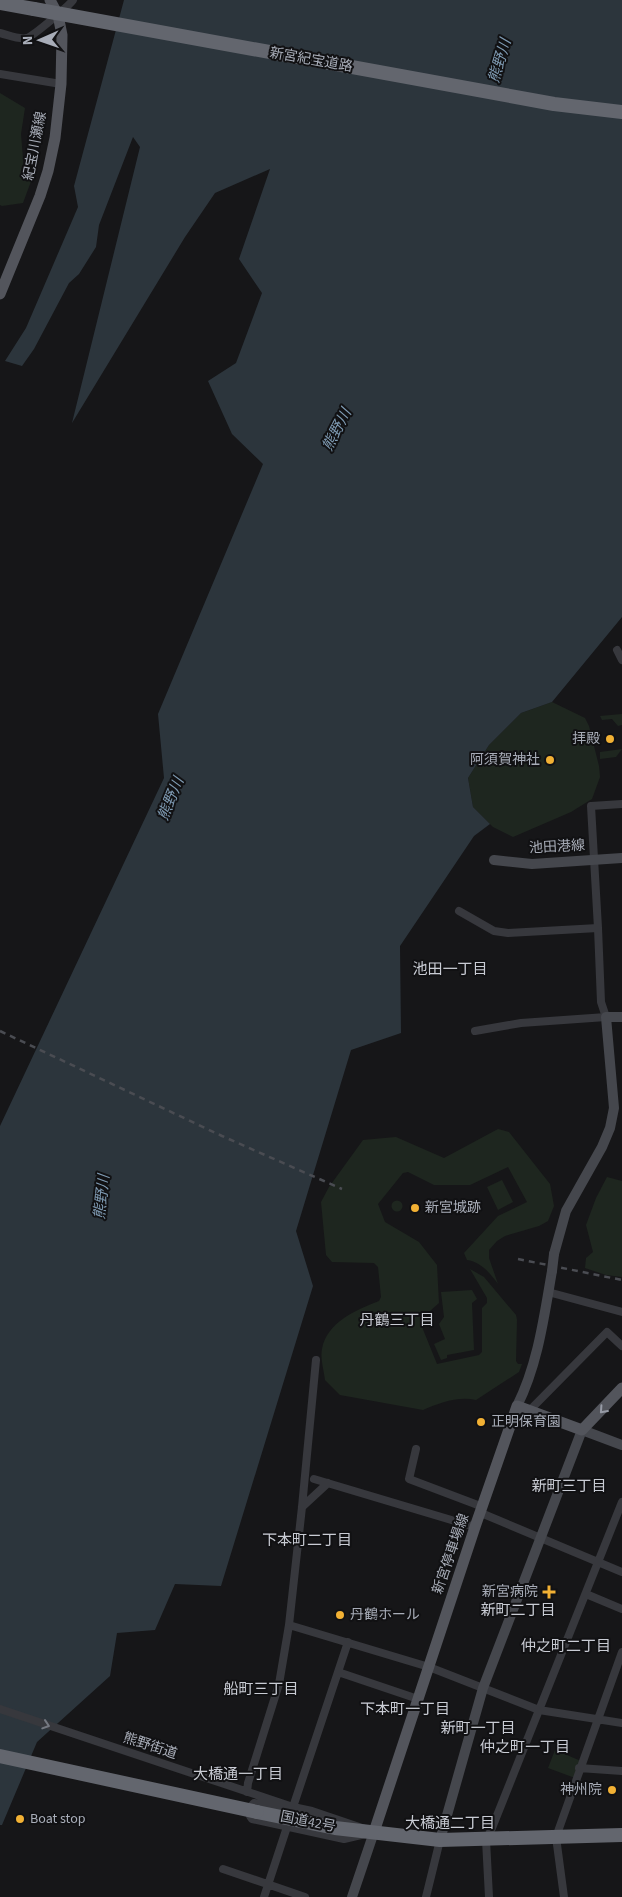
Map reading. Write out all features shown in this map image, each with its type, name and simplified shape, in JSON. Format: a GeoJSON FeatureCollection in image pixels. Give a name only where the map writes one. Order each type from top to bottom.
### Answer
{"type":"FeatureCollection","features":[{"type":"Feature","properties":{"kind":"highway","name":"新宮紀宝道路"},"geometry":{"type":"LineString","coordinates":[[18,0],[34,6],[554,104],[622,112]]}},
{"type":"Feature","properties":{"kind":"highway","name":"新宮紀宝道路"},"geometry":{"type":"LineString","coordinates":[[0,3],[34,6],[556,97],[622,106]]}},
{"type":"Feature","properties":{"kind":"highway","name":"国道42号"},"geometry":{"type":"LineString","coordinates":[[0,1756],[335,1828],[440,1840],[622,1835]]}},
{"type":"Feature","properties":{"kind":"main road","name":"紀宝川瀬線"},"geometry":{"type":"LineString","coordinates":[[0,294],[40,196],[55,138],[61,84],[62,25],[50,0]]}},
{"type":"Feature","properties":{"kind":"main road"},"geometry":{"type":"LineString","coordinates":[[518,1406],[582,1430],[622,1388]]}},
{"type":"Feature","properties":{"kind":"main road","name":"新宮停車場線"},"geometry":{"type":"LineString","coordinates":[[374,1832],[475,1527],[518,1406]]}},
{"type":"Feature","properties":{"kind":"street"},"geometry":{"type":"LineString","coordinates":[[0,33],[28,38],[58,15],[73,0]]}},
{"type":"Feature","properties":{"kind":"street"},"geometry":{"type":"LineString","coordinates":[[0,74],[61,84]]}},
{"type":"Feature","properties":{"kind":"street"},"geometry":{"type":"LineString","coordinates":[[617,650],[622,660]]}},
{"type":"Feature","properties":{"kind":"street"},"geometry":{"type":"LineString","coordinates":[[518,1406],[535,1356],[554,1254],[566,1211],[602,1147],[610,1128],[614,1108],[606,1017],[600,1002],[591,806],[622,804]]}},
{"type":"Feature","properties":{"kind":"street","name":"池田港線"},"geometry":{"type":"LineString","coordinates":[[494,860],[532,864],[622,858]]}},
{"type":"Feature","properties":{"kind":"street"},"geometry":{"type":"LineString","coordinates":[[459,911],[494,931],[508,933],[598,928]]}},
{"type":"Feature","properties":{"kind":"street"},"geometry":{"type":"LineString","coordinates":[[475,1031],[521,1023],[622,1017]]}},
{"type":"Feature","properties":{"kind":"street"},"geometry":{"type":"LineString","coordinates":[[548,1292],[622,1312]]}},
{"type":"Feature","properties":{"kind":"street"},"geometry":{"type":"LineString","coordinates":[[529,1411],[607,1332],[622,1346]]}},
{"type":"Feature","properties":{"kind":"street"},"geometry":{"type":"LineString","coordinates":[[246,1792],[279,1684],[289,1625],[316,1360]]}},
{"type":"Feature","properties":{"kind":"street"},"geometry":{"type":"LineString","coordinates":[[426,1897],[483,1688],[582,1430],[622,1445]]}},
{"type":"Feature","properties":{"kind":"street"},"geometry":{"type":"LineString","coordinates":[[416,1448],[409,1479],[482,1510],[540,1539],[622,1572]]}},
{"type":"Feature","properties":{"kind":"street"},"geometry":{"type":"LineString","coordinates":[[314,1478],[475,1527]]}},
{"type":"Feature","properties":{"kind":"street"},"geometry":{"type":"LineString","coordinates":[[302,1507],[328,1483]]}},
{"type":"Feature","properties":{"kind":"street"},"geometry":{"type":"LineString","coordinates":[[489,1897],[486,1840],[598,1562],[619,1521],[622,1502]]}},
{"type":"Feature","properties":{"kind":"street"},"geometry":{"type":"LineString","coordinates":[[586,1594],[622,1609]]}},
{"type":"Feature","properties":{"kind":"street"},"geometry":{"type":"LineString","coordinates":[[289,1625],[429,1667],[539,1710],[622,1723]]}},
{"type":"Feature","properties":{"kind":"street"},"geometry":{"type":"LineString","coordinates":[[293,1807],[348,1642]]}},
{"type":"Feature","properties":{"kind":"street"},"geometry":{"type":"LineString","coordinates":[[564,1897],[556,1837],[622,1652]]}},
{"type":"Feature","properties":{"kind":"street"},"geometry":{"type":"LineString","coordinates":[[338,1672],[418,1699]]}},
{"type":"Feature","properties":{"kind":"street","name":"熊野街道"},"geometry":{"type":"LineString","coordinates":[[0,1710],[293,1807]]}},
{"type":"Feature","properties":{"kind":"street"},"geometry":{"type":"LineString","coordinates":[[580,1768],[622,1771]]}},
{"type":"Feature","properties":{"kind":"street"},"geometry":{"type":"LineString","coordinates":[[254,1803],[283,1808],[293,1807],[337,1819],[374,1832],[344,1839],[252,1819],[250,1816],[254,1803]]}},
{"type":"Feature","properties":{"kind":"street"},"geometry":{"type":"LineString","coordinates":[[264,1897],[286,1827]]}},
{"type":"Feature","properties":{"kind":"street"},"geometry":{"type":"LineString","coordinates":[[352,1897],[374,1832]]}},
{"type":"Feature","properties":{"kind":"street"},"geometry":{"type":"LineString","coordinates":[[223,1870],[305,1897]]}},
{"type":"Feature","properties":{"kind":"shaded area"},"geometry":{"type":"Polygon","coordinates":[[[0,93],[25,108],[21,134],[24,171],[33,176],[23,203],[2,206],[0,205],[0,93]]]}},
{"type":"Feature","properties":{"kind":"shaded area","name":"阿須賀神社"},"geometry":{"type":"Polygon","coordinates":[[[552,702],[585,718],[589,726],[600,777],[592,799],[571,812],[513,837],[493,827],[473,807],[468,778],[489,745],[521,713],[552,702]]]}},
{"type":"Feature","properties":{"kind":"shaded area"},"geometry":{"type":"Polygon","coordinates":[[[622,714],[622,725],[618,726],[612,719],[602,720],[600,716],[622,714]]]}},
{"type":"Feature","properties":{"kind":"shaded area"},"geometry":{"type":"Polygon","coordinates":[[[622,749],[616,757],[600,759],[600,752],[622,749]]]}},
{"type":"Feature","properties":{"kind":"shaded area"},"geometry":{"type":"Polygon","coordinates":[[[498,1129],[509,1132],[550,1184],[554,1206],[548,1221],[539,1226],[505,1236],[497,1241],[489,1250],[489,1258],[498,1284],[481,1266],[467,1260],[464,1253],[498,1216],[527,1202],[508,1167],[470,1185],[434,1185],[408,1172],[403,1173],[378,1204],[385,1222],[419,1242],[437,1265],[439,1303],[420,1322],[437,1364],[479,1355],[482,1352],[482,1308],[487,1303],[487,1298],[470,1269],[484,1277],[516,1315],[516,1361],[518,1364],[522,1364],[519,1372],[476,1400],[455,1400],[423,1410],[340,1395],[325,1380],[321,1356],[325,1340],[336,1324],[361,1308],[379,1301],[381,1297],[378,1267],[374,1263],[332,1262],[326,1255],[321,1202],[329,1187],[363,1140],[396,1137],[444,1158],[498,1129]]]}},
{"type":"Feature","properties":{"kind":"shaded area"},"geometry":{"type":"Polygon","coordinates":[[[607,1177],[622,1181],[622,1277],[606,1275],[585,1268],[586,1258],[593,1252],[586,1225],[596,1198],[607,1177]]]}},
{"type":"Feature","properties":{"kind":"shaded area"},"geometry":{"type":"Polygon","coordinates":[[[502,1180],[513,1202],[498,1210],[487,1187],[502,1180]]]}},
{"type":"Feature","properties":{"kind":"shaded area"},"geometry":{"type":"Polygon","coordinates":[[[397,1200],[403,1206],[397,1212],[391,1206],[397,1200]]]}},
{"type":"Feature","properties":{"kind":"shaded area"},"geometry":{"type":"Polygon","coordinates":[[[472,1290],[477,1299],[472,1303],[474,1350],[447,1355],[447,1358],[441,1360],[434,1344],[445,1339],[439,1324],[444,1317],[441,1292],[472,1290]]]}},
{"type":"Feature","properties":{"kind":"shaded area"},"geometry":{"type":"Polygon","coordinates":[[[555,1750],[581,1761],[575,1778],[548,1768],[555,1750]]]}},
{"type":"Feature","properties":{"kind":"water","name":"熊野川"},"geometry":{"type":"Polygon","coordinates":[[[124,0],[622,0],[622,617],[552,702],[521,713],[489,745],[468,778],[473,807],[490,824],[474,836],[400,946],[401,1033],[351,1050],[296,1231],[313,1286],[221,1586],[175,1584],[155,1630],[117,1633],[110,1676],[37,1742],[2,1825],[0,1825],[0,1126],[164,778],[158,714],[263,464],[232,434],[208,381],[236,363],[262,293],[239,259],[270,169],[215,193],[185,237],[72,423],[140,147],[133,137],[99,225],[96,247],[79,274],[69,283],[34,349],[22,366],[5,361],[26,328],[78,207],[74,186],[124,0]]]}},
{"type":"Feature","properties":{"kind":"railway"},"geometry":{"type":"LineString","coordinates":[[0,1031],[222,1136],[342,1189]]}},
{"type":"Feature","properties":{"kind":"railway"},"geometry":{"type":"LineString","coordinates":[[518,1259],[622,1280]]}},
{"type":"Feature","properties":{"kind":"place","name":"拝殿"},"geometry":{"type":"Point","coordinates":[610,739]}},
{"type":"Feature","properties":{"kind":"place","name":"阿須賀神社"},"geometry":{"type":"Point","coordinates":[550,760]}},
{"type":"Feature","properties":{"kind":"place","name":"新宮城跡"},"geometry":{"type":"Point","coordinates":[415,1208]}},
{"type":"Feature","properties":{"kind":"place","name":"正明保育園"},"geometry":{"type":"Point","coordinates":[481,1422]}},
{"type":"Feature","properties":{"kind":"place","name":"新宮病院"},"geometry":{"type":"Point","coordinates":[549,1592]}},
{"type":"Feature","properties":{"kind":"place","name":"丹鶴ホール"},"geometry":{"type":"Point","coordinates":[340,1615]}},
{"type":"Feature","properties":{"kind":"place","name":"神州院"},"geometry":{"type":"Point","coordinates":[612,1790]}},
{"type":"Feature","properties":{"kind":"place","name":"Boat stop"},"geometry":{"type":"Point","coordinates":[20,1819]}},
{"type":"Feature","properties":{"kind":"district","name":"池田一丁目"},"geometry":{"type":"Point","coordinates":[450,969]}},
{"type":"Feature","properties":{"kind":"district","name":"丹鶴三丁目"},"geometry":{"type":"Point","coordinates":[397,1320]}},
{"type":"Feature","properties":{"kind":"district","name":"新町三丁目"},"geometry":{"type":"Point","coordinates":[569,1486]}},
{"type":"Feature","properties":{"kind":"district","name":"下本町二丁目"},"geometry":{"type":"Point","coordinates":[307,1540]}},
{"type":"Feature","properties":{"kind":"district","name":"新町二丁目"},"geometry":{"type":"Point","coordinates":[518,1610]}},
{"type":"Feature","properties":{"kind":"district","name":"仲之町二丁目"},"geometry":{"type":"Point","coordinates":[566,1646]}},
{"type":"Feature","properties":{"kind":"district","name":"船町三丁目"},"geometry":{"type":"Point","coordinates":[261,1689]}},
{"type":"Feature","properties":{"kind":"district","name":"下本町一丁目"},"geometry":{"type":"Point","coordinates":[405,1709]}},
{"type":"Feature","properties":{"kind":"district","name":"新町一丁目"},"geometry":{"type":"Point","coordinates":[478,1728]}},
{"type":"Feature","properties":{"kind":"district","name":"仲之町一丁目"},"geometry":{"type":"Point","coordinates":[525,1747]}},
{"type":"Feature","properties":{"kind":"district","name":"大橋通一丁目"},"geometry":{"type":"Point","coordinates":[238,1774]}},
{"type":"Feature","properties":{"kind":"district","name":"大橋通二丁目"},"geometry":{"type":"Point","coordinates":[450,1823]}}]}
